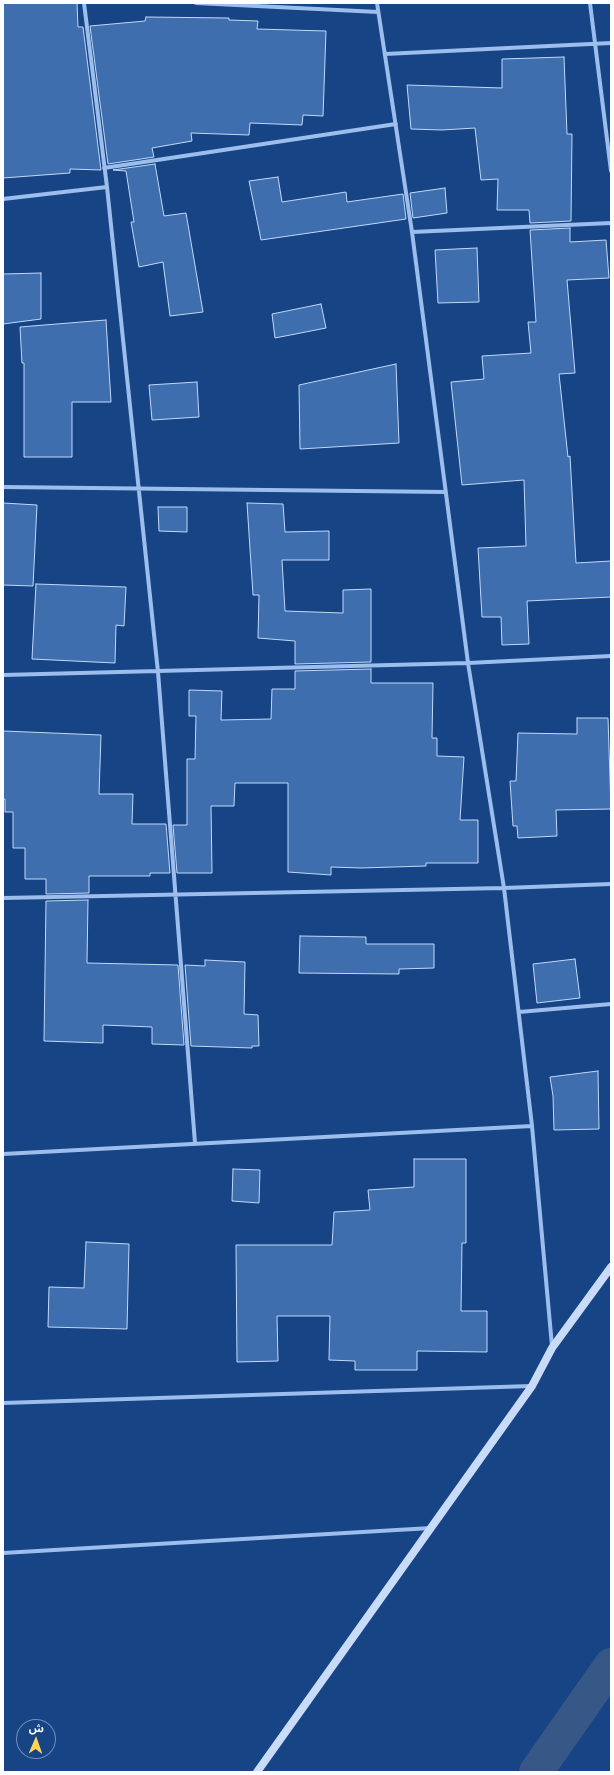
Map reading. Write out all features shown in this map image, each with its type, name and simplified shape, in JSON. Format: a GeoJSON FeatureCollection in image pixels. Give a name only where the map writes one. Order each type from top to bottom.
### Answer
{"type":"FeatureCollection","features":[{"type":"Feature","properties":{"kind":"street"},"geometry":{"type":"LineString","coordinates":[[84,3],[107,187],[140,489],[158,672],[195,1143]]}},
{"type":"Feature","properties":{"kind":"street"},"geometry":{"type":"LineString","coordinates":[[196,3],[378,12]]}},
{"type":"Feature","properties":{"kind":"street"},"geometry":{"type":"LineString","coordinates":[[377,3],[412,232],[468,663],[504,888],[532,1126],[552,1348]]}},
{"type":"Feature","properties":{"kind":"street"},"geometry":{"type":"LineString","coordinates":[[590,3],[611,170]]}},
{"type":"Feature","properties":{"kind":"street"},"geometry":{"type":"LineString","coordinates":[[385,54],[611,43]]}},
{"type":"Feature","properties":{"kind":"street"},"geometry":{"type":"LineString","coordinates":[[104,168],[396,124]]}},
{"type":"Feature","properties":{"kind":"street"},"geometry":{"type":"LineString","coordinates":[[3,199],[107,187]]}},
{"type":"Feature","properties":{"kind":"street"},"geometry":{"type":"LineString","coordinates":[[412,232],[611,223]]}},
{"type":"Feature","properties":{"kind":"street"},"geometry":{"type":"LineString","coordinates":[[3,487],[446,492]]}},
{"type":"Feature","properties":{"kind":"street"},"geometry":{"type":"LineString","coordinates":[[3,675],[468,663],[611,656]]}},
{"type":"Feature","properties":{"kind":"street"},"geometry":{"type":"LineString","coordinates":[[3,898],[504,888],[611,884]]}},
{"type":"Feature","properties":{"kind":"street"},"geometry":{"type":"LineString","coordinates":[[519,1012],[611,1004]]}},
{"type":"Feature","properties":{"kind":"street"},"geometry":{"type":"LineString","coordinates":[[3,1154],[532,1126]]}},
{"type":"Feature","properties":{"kind":"street"},"geometry":{"type":"LineString","coordinates":[[257,1772],[532,1386],[552,1348],[611,1267]]}},
{"type":"Feature","properties":{"kind":"street"},"geometry":{"type":"LineString","coordinates":[[3,1403],[532,1386]]}},
{"type":"Feature","properties":{"kind":"street"},"geometry":{"type":"LineString","coordinates":[[3,1553],[431,1528]]}},
{"type":"Feature","properties":{"kind":"building"},"geometry":{"type":"Polygon","coordinates":[[[3,3],[77,3],[78,27],[83,27],[101,170],[70,169],[70,173],[3,178],[3,3]]]}},
{"type":"Feature","properties":{"kind":"building"},"geometry":{"type":"Polygon","coordinates":[[[146,17],[229,18],[229,20],[258,21],[257,29],[326,31],[323,116],[303,115],[302,125],[250,123],[249,135],[191,133],[192,141],[152,148],[154,157],[108,164],[90,26],[145,21],[146,17]]]}},
{"type":"Feature","properties":{"kind":"building"},"geometry":{"type":"Polygon","coordinates":[[[564,57],[567,134],[572,134],[571,221],[530,223],[529,210],[497,210],[498,179],[481,180],[475,128],[442,130],[411,129],[407,85],[502,88],[502,59],[564,57]]]}},
{"type":"Feature","properties":{"kind":"building"},"geometry":{"type":"Polygon","coordinates":[[[155,164],[164,216],[186,213],[203,312],[170,316],[163,262],[139,267],[131,222],[134,222],[126,171],[113,170],[155,164]]]}},
{"type":"Feature","properties":{"kind":"building"},"geometry":{"type":"Polygon","coordinates":[[[278,177],[282,202],[346,192],[347,202],[403,194],[406,219],[261,240],[249,181],[278,177]]]}},
{"type":"Feature","properties":{"kind":"building"},"geometry":{"type":"Polygon","coordinates":[[[445,188],[447,213],[413,218],[410,193],[445,188]]]}},
{"type":"Feature","properties":{"kind":"building"},"geometry":{"type":"Polygon","coordinates":[[[570,228],[570,242],[606,240],[609,278],[567,280],[575,373],[559,374],[568,457],[570,456],[576,563],[611,561],[611,597],[527,601],[529,644],[502,645],[501,617],[482,617],[478,548],[526,546],[524,480],[462,485],[451,382],[484,379],[482,356],[531,353],[528,322],[536,322],[530,230],[570,228]]]}},
{"type":"Feature","properties":{"kind":"building"},"geometry":{"type":"Polygon","coordinates":[[[477,248],[479,302],[438,303],[435,250],[477,248]]]}},
{"type":"Feature","properties":{"kind":"building"},"geometry":{"type":"Polygon","coordinates":[[[41,273],[41,319],[3,324],[3,274],[41,273]]]}},
{"type":"Feature","properties":{"kind":"building"},"geometry":{"type":"Polygon","coordinates":[[[321,304],[326,328],[275,338],[272,314],[321,304]]]}},
{"type":"Feature","properties":{"kind":"building"},"geometry":{"type":"Polygon","coordinates":[[[106,320],[111,402],[72,402],[72,457],[24,457],[24,363],[22,363],[20,327],[106,320]]]}},
{"type":"Feature","properties":{"kind":"building"},"geometry":{"type":"Polygon","coordinates":[[[396,364],[399,443],[300,449],[299,385],[396,364]]]}},
{"type":"Feature","properties":{"kind":"building"},"geometry":{"type":"Polygon","coordinates":[[[197,382],[199,417],[152,420],[149,385],[197,382]]]}},
{"type":"Feature","properties":{"kind":"building"},"geometry":{"type":"Polygon","coordinates":[[[3,503],[37,505],[33,586],[3,585],[3,503]]]}},
{"type":"Feature","properties":{"kind":"building"},"geometry":{"type":"Polygon","coordinates":[[[247,503],[283,504],[285,532],[329,531],[329,560],[282,560],[285,611],[343,613],[343,590],[371,589],[371,662],[295,664],[295,641],[258,638],[259,595],[253,595],[247,503]]]}},
{"type":"Feature","properties":{"kind":"building"},"geometry":{"type":"Polygon","coordinates":[[[158,507],[187,507],[187,532],[159,531],[158,507]]]}},
{"type":"Feature","properties":{"kind":"building"},"geometry":{"type":"Polygon","coordinates":[[[36,584],[126,587],[124,626],[116,625],[115,663],[32,659],[36,584]]]}},
{"type":"Feature","properties":{"kind":"building"},"geometry":{"type":"Polygon","coordinates":[[[371,669],[371,683],[433,683],[432,738],[437,738],[437,756],[464,757],[460,820],[478,820],[478,863],[426,863],[426,866],[361,868],[331,867],[331,875],[288,872],[288,783],[235,783],[234,806],[211,806],[212,873],[177,873],[173,825],[187,825],[187,759],[195,759],[196,716],[189,716],[189,690],[222,691],[221,720],[271,719],[272,689],[295,689],[295,671],[371,669]]]}},
{"type":"Feature","properties":{"kind":"building"},"geometry":{"type":"Polygon","coordinates":[[[577,718],[608,718],[611,809],[556,810],[557,836],[518,838],[517,826],[513,826],[510,781],[516,781],[518,733],[577,734],[577,718]]]}},
{"type":"Feature","properties":{"kind":"building"},"geometry":{"type":"Polygon","coordinates":[[[3,731],[101,735],[99,794],[133,794],[132,824],[166,824],[170,873],[150,873],[150,876],[89,876],[89,893],[46,894],[46,879],[25,879],[25,848],[13,848],[13,812],[5,812],[5,799],[3,799],[3,731]]]}},
{"type":"Feature","properties":{"kind":"building"},"geometry":{"type":"Polygon","coordinates":[[[88,900],[87,963],[178,965],[184,1045],[152,1044],[152,1027],[103,1025],[103,1043],[44,1041],[46,901],[88,900]]]}},
{"type":"Feature","properties":{"kind":"building"},"geometry":{"type":"Polygon","coordinates":[[[300,936],[366,937],[366,944],[434,944],[434,968],[399,969],[399,974],[299,973],[300,936]]]}},
{"type":"Feature","properties":{"kind":"building"},"geometry":{"type":"Polygon","coordinates":[[[575,959],[580,998],[537,1003],[533,964],[575,959]]]}},
{"type":"Feature","properties":{"kind":"building"},"geometry":{"type":"Polygon","coordinates":[[[205,960],[245,962],[244,1014],[258,1015],[259,1046],[252,1046],[252,1048],[191,1046],[185,965],[205,966],[205,960]]]}},
{"type":"Feature","properties":{"kind":"building"},"geometry":{"type":"Polygon","coordinates":[[[598,1071],[599,1129],[554,1130],[553,1096],[550,1077],[598,1071]]]}},
{"type":"Feature","properties":{"kind":"building"},"geometry":{"type":"Polygon","coordinates":[[[414,1159],[466,1159],[466,1243],[462,1243],[461,1311],[487,1311],[487,1352],[417,1351],[417,1370],[355,1370],[355,1361],[329,1360],[330,1316],[277,1316],[278,1361],[237,1362],[236,1245],[332,1245],[334,1212],[370,1210],[368,1190],[414,1187],[414,1159]]]}},
{"type":"Feature","properties":{"kind":"building"},"geometry":{"type":"Polygon","coordinates":[[[233,1169],[260,1170],[259,1203],[232,1201],[233,1169]]]}},
{"type":"Feature","properties":{"kind":"building"},"geometry":{"type":"Polygon","coordinates":[[[86,1242],[129,1244],[127,1329],[48,1327],[49,1287],[84,1288],[86,1242]]]}},
{"type":"Feature","properties":{"kind":"waterway"},"geometry":{"type":"LineString","coordinates":[[536,1772],[611,1665]]}}]}
